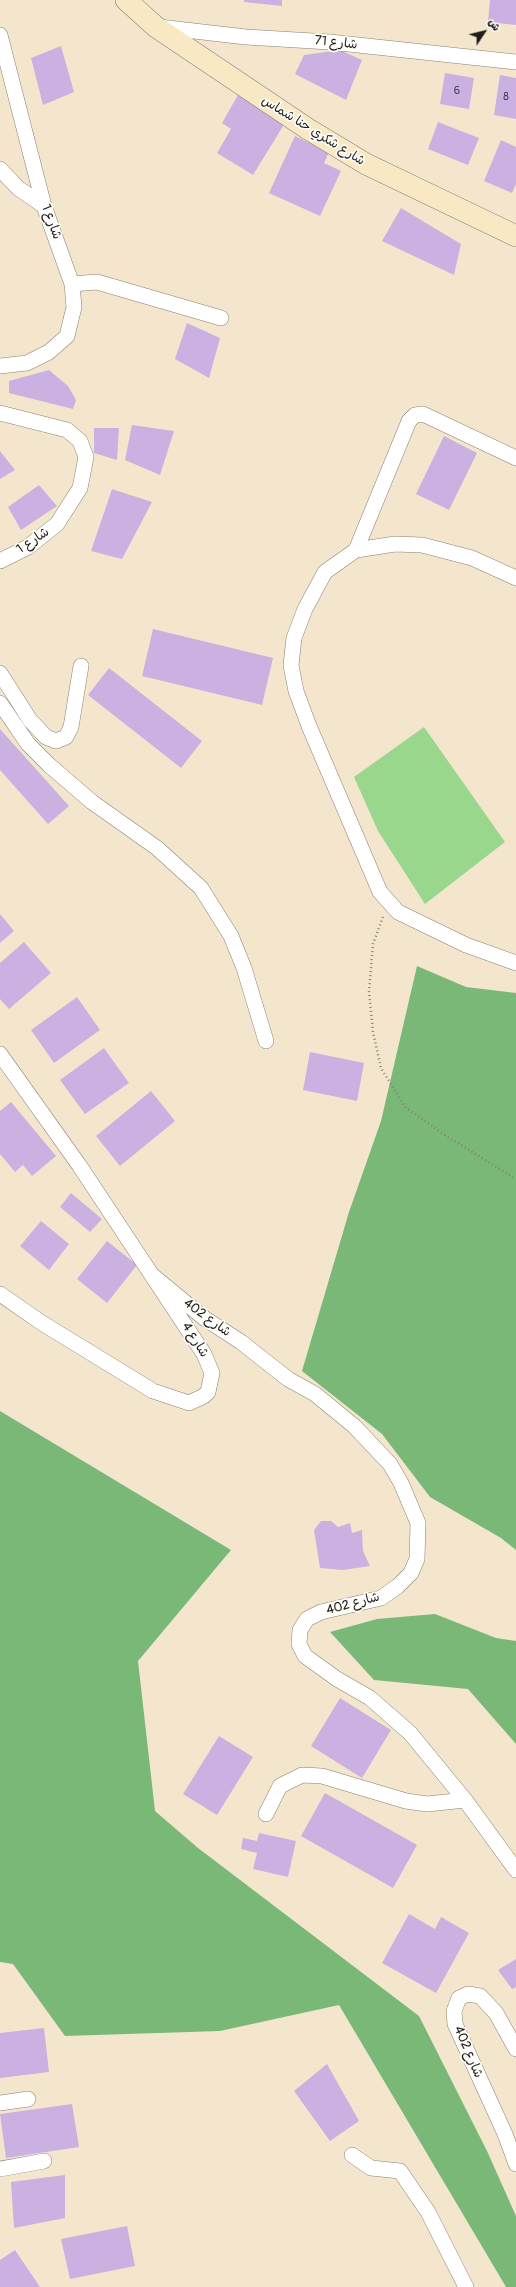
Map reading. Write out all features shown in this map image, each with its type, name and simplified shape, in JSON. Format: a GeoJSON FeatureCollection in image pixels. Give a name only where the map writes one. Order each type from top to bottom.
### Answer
{"type":"FeatureCollection","features":[{"type":"Feature","properties":{"kind":"street","name":"شارع شكري حنا شماس"},"geometry":{"type":"LineString","coordinates":[[126,0],[156,27],[249,92],[366,164],[516,236]]}},
{"type":"Feature","properties":{"kind":"street","name":"شارع 71"},"geometry":{"type":"LineString","coordinates":[[156,27],[246,36],[330,42],[516,62]]}},
{"type":"Feature","properties":{"kind":"street","name":"شارع 1"},"geometry":{"type":"LineString","coordinates":[[0,35],[44,206],[72,284],[74,307],[67,336],[49,352],[27,363],[0,366]]}},
{"type":"Feature","properties":{"kind":"street"},"geometry":{"type":"LineString","coordinates":[[0,169],[18,188],[44,206]]}},
{"type":"Feature","properties":{"kind":"street"},"geometry":{"type":"LineString","coordinates":[[72,284],[97,282],[221,318]]}},
{"type":"Feature","properties":{"kind":"street","name":"شارع 1"},"geometry":{"type":"LineString","coordinates":[[0,413],[67,430],[80,441],[86,457],[80,488],[57,524],[28,547],[0,561]]}},
{"type":"Feature","properties":{"kind":"street"},"geometry":{"type":"LineString","coordinates":[[356,550],[409,421],[415,415],[423,414],[516,458]]}},
{"type":"Feature","properties":{"kind":"street"},"geometry":{"type":"LineString","coordinates":[[516,578],[472,558],[422,545],[395,544],[356,550],[325,572],[305,609],[294,638],[291,665],[296,691],[309,726],[380,892],[398,912],[466,945],[516,963]]}},
{"type":"Feature","properties":{"kind":"street"},"geometry":{"type":"LineString","coordinates":[[0,673],[30,720],[46,737],[56,741],[66,737],[71,727],[74,697],[81,666]]}},
{"type":"Feature","properties":{"kind":"street"},"geometry":{"type":"LineString","coordinates":[[0,703],[28,744],[49,765],[92,802],[157,848],[201,888],[231,936],[244,968],[266,1041]]}},
{"type":"Feature","properties":{"kind":"street","name":"شارع 4"},"geometry":{"type":"LineString","coordinates":[[0,1054],[79,1165],[212,1369],[208,1392],[204,1396],[189,1403],[153,1391],[42,1323],[0,1294]]}},
{"type":"Feature","properties":{"kind":"street","name":"شارع 402"},"geometry":{"type":"LineString","coordinates":[[152,1275],[204,1318],[241,1342],[288,1379],[315,1394],[354,1426],[390,1464],[401,1483],[418,1523],[417,1559],[411,1573],[398,1586],[381,1598],[321,1612],[307,1619],[300,1630],[299,1644],[305,1656],[336,1679],[370,1698],[410,1733],[465,1800],[516,1870]]}},
{"type":"Feature","properties":{"kind":"street"},"geometry":{"type":"LineString","coordinates":[[266,1814],[280,1786],[302,1775],[322,1776],[383,1795],[427,1804],[465,1800]]}},
{"type":"Feature","properties":{"kind":"street","name":"شارع 402"},"geometry":{"type":"LineString","coordinates":[[516,2049],[496,2012],[480,1996],[468,1994],[459,1998],[454,2011],[455,2024],[505,2134],[516,2164]]}},
{"type":"Feature","properties":{"kind":"street"},"geometry":{"type":"LineString","coordinates":[[0,2103],[28,2099]]}},
{"type":"Feature","properties":{"kind":"street"},"geometry":{"type":"LineString","coordinates":[[352,2155],[371,2168],[400,2171],[428,2212],[466,2287]]}},
{"type":"Feature","properties":{"kind":"street"},"geometry":{"type":"LineString","coordinates":[[0,2169],[44,2162]]}},
{"type":"Feature","properties":{"kind":"path"},"geometry":{"type":"LineString","coordinates":[[389,902],[373,944],[369,992],[373,1032],[380,1068],[405,1107],[448,1137],[516,1179]]}},
{"type":"Feature","properties":{"kind":"green space"},"geometry":{"type":"Polygon","coordinates":[[[424,727],[505,842],[425,904],[378,831],[354,777],[424,727]]]}},
{"type":"Feature","properties":{"kind":"green space"},"geometry":{"type":"Polygon","coordinates":[[[417,966],[466,987],[516,993],[516,1550],[501,1538],[430,1497],[382,1434],[302,1371],[349,1212],[381,1121],[417,966]]]}},
{"type":"Feature","properties":{"kind":"green space"},"geometry":{"type":"Polygon","coordinates":[[[0,1411],[231,1550],[138,1661],[155,1811],[198,1848],[419,2016],[487,2151],[516,2216],[516,2287],[506,2287],[339,2005],[220,2031],[65,2036],[13,1964],[0,1962],[0,1411]]]}},
{"type":"Feature","properties":{"kind":"green space"},"geometry":{"type":"Polygon","coordinates":[[[435,1614],[496,1638],[516,1641],[516,1744],[468,1689],[374,1680],[330,1632],[377,1619],[435,1614]]]}},
{"type":"Feature","properties":{"kind":"building"},"geometry":{"type":"Polygon","coordinates":[[[244,0],[282,0],[282,6],[244,2],[244,0]]]}},
{"type":"Feature","properties":{"kind":"building"},"geometry":{"type":"Polygon","coordinates":[[[490,0],[516,0],[516,25],[488,22],[490,0]]]}},
{"type":"Feature","properties":{"kind":"building"},"geometry":{"type":"Polygon","coordinates":[[[61,46],[74,92],[43,105],[31,58],[61,46]]]}},
{"type":"Feature","properties":{"kind":"building"},"geometry":{"type":"Polygon","coordinates":[[[340,50],[362,60],[346,100],[295,74],[304,55],[340,50]]]}},
{"type":"Feature","properties":{"kind":"building"},"geometry":{"type":"Polygon","coordinates":[[[445,73],[474,78],[469,109],[440,104],[445,73]]]}},
{"type":"Feature","properties":{"kind":"building"},"geometry":{"type":"Polygon","coordinates":[[[500,75],[516,78],[516,119],[494,115],[500,75]]]}},
{"type":"Feature","properties":{"kind":"building"},"geometry":{"type":"Polygon","coordinates":[[[238,95],[285,123],[253,175],[217,153],[231,129],[222,123],[238,95]]]}},
{"type":"Feature","properties":{"kind":"building"},"geometry":{"type":"Polygon","coordinates":[[[438,122],[479,138],[468,165],[428,149],[438,122]]]}},
{"type":"Feature","properties":{"kind":"building"},"geometry":{"type":"Polygon","coordinates":[[[295,136],[329,152],[324,163],[341,171],[320,216],[269,193],[295,136]]]}},
{"type":"Feature","properties":{"kind":"building"},"geometry":{"type":"Polygon","coordinates":[[[501,140],[516,147],[516,184],[512,193],[484,181],[501,140]]]}},
{"type":"Feature","properties":{"kind":"building"},"geometry":{"type":"Polygon","coordinates":[[[401,208],[461,244],[454,275],[382,241],[401,208]]]}},
{"type":"Feature","properties":{"kind":"building"},"geometry":{"type":"Polygon","coordinates":[[[187,323],[220,338],[209,378],[175,359],[187,323]]]}},
{"type":"Feature","properties":{"kind":"building"},"geometry":{"type":"Polygon","coordinates":[[[49,370],[68,386],[76,400],[73,409],[9,393],[9,381],[49,370]]]}},
{"type":"Feature","properties":{"kind":"building"},"geometry":{"type":"Polygon","coordinates":[[[132,425],[174,431],[160,475],[125,460],[132,425]]]}},
{"type":"Feature","properties":{"kind":"building"},"geometry":{"type":"Polygon","coordinates":[[[94,428],[119,428],[117,460],[94,453],[94,428]]]}},
{"type":"Feature","properties":{"kind":"building"},"geometry":{"type":"Polygon","coordinates":[[[444,436],[477,453],[449,510],[416,494],[444,436]]]}},
{"type":"Feature","properties":{"kind":"building"},"geometry":{"type":"Polygon","coordinates":[[[0,451],[15,470],[0,479],[0,451]]]}},
{"type":"Feature","properties":{"kind":"building"},"geometry":{"type":"Polygon","coordinates":[[[39,485],[57,506],[21,530],[8,507],[39,485]]]}},
{"type":"Feature","properties":{"kind":"building"},"geometry":{"type":"Polygon","coordinates":[[[112,489],[152,502],[122,559],[91,551],[112,489]]]}},
{"type":"Feature","properties":{"kind":"building"},"geometry":{"type":"Polygon","coordinates":[[[153,629],[273,658],[262,705],[142,676],[153,629]]]}},
{"type":"Feature","properties":{"kind":"building"},"geometry":{"type":"Polygon","coordinates":[[[109,668],[202,741],[181,768],[88,695],[109,668]]]}},
{"type":"Feature","properties":{"kind":"building"},"geometry":{"type":"Polygon","coordinates":[[[0,729],[69,806],[48,824],[0,770],[0,729]]]}},
{"type":"Feature","properties":{"kind":"building"},"geometry":{"type":"Polygon","coordinates":[[[0,914],[14,931],[0,943],[0,914]]]}},
{"type":"Feature","properties":{"kind":"building"},"geometry":{"type":"Polygon","coordinates":[[[24,942],[51,973],[9,1009],[0,999],[0,963],[24,942]]]}},
{"type":"Feature","properties":{"kind":"building"},"geometry":{"type":"Polygon","coordinates":[[[77,997],[100,1030],[54,1063],[31,1030],[77,997]]]}},
{"type":"Feature","properties":{"kind":"building"},"geometry":{"type":"Polygon","coordinates":[[[104,1048],[129,1083],[85,1114],[60,1080],[104,1048]]]}},
{"type":"Feature","properties":{"kind":"building"},"geometry":{"type":"Polygon","coordinates":[[[310,1052],[364,1063],[357,1101],[303,1090],[310,1052]]]}},
{"type":"Feature","properties":{"kind":"building"},"geometry":{"type":"Polygon","coordinates":[[[151,1091],[175,1121],[120,1166],[96,1136],[151,1091]]]}},
{"type":"Feature","properties":{"kind":"building"},"geometry":{"type":"Polygon","coordinates":[[[11,1102],[56,1156],[32,1176],[23,1165],[15,1172],[0,1154],[0,1111],[11,1102]]]}},
{"type":"Feature","properties":{"kind":"building"},"geometry":{"type":"Polygon","coordinates":[[[71,1193],[102,1219],[90,1232],[60,1207],[71,1193]]]}},
{"type":"Feature","properties":{"kind":"building"},"geometry":{"type":"Polygon","coordinates":[[[41,1221],[69,1244],[49,1270],[20,1246],[41,1221]]]}},
{"type":"Feature","properties":{"kind":"building"},"geometry":{"type":"Polygon","coordinates":[[[107,1241],[137,1265],[107,1303],[77,1279],[107,1241]]]}},
{"type":"Feature","properties":{"kind":"building"},"geometry":{"type":"Polygon","coordinates":[[[321,1521],[331,1521],[338,1527],[350,1523],[352,1533],[362,1530],[363,1551],[370,1566],[343,1570],[320,1568],[314,1530],[321,1521]]]}},
{"type":"Feature","properties":{"kind":"building"},"geometry":{"type":"Polygon","coordinates":[[[340,1698],[391,1730],[362,1778],[311,1746],[340,1698]]]}},
{"type":"Feature","properties":{"kind":"building"},"geometry":{"type":"Polygon","coordinates":[[[219,1736],[253,1757],[217,1815],[183,1794],[219,1736]]]}},
{"type":"Feature","properties":{"kind":"building"},"geometry":{"type":"Polygon","coordinates":[[[325,1793],[417,1845],[393,1888],[301,1836],[325,1793]]]}},
{"type":"Feature","properties":{"kind":"building"},"geometry":{"type":"Polygon","coordinates":[[[259,1833],[296,1841],[288,1877],[253,1869],[257,1853],[241,1849],[243,1838],[257,1841],[259,1833]]]}},
{"type":"Feature","properties":{"kind":"building"},"geometry":{"type":"Polygon","coordinates":[[[409,1914],[435,1929],[441,1917],[469,1933],[436,1993],[382,1963],[409,1914]]]}},
{"type":"Feature","properties":{"kind":"building"},"geometry":{"type":"Polygon","coordinates":[[[516,1959],[516,1987],[512,1989],[498,1970],[516,1959]]]}},
{"type":"Feature","properties":{"kind":"building"},"geometry":{"type":"Polygon","coordinates":[[[44,2028],[49,2072],[0,2078],[0,2033],[44,2028]]]}},
{"type":"Feature","properties":{"kind":"building"},"geometry":{"type":"Polygon","coordinates":[[[327,2064],[359,2121],[330,2141],[294,2091],[327,2064]]]}},
{"type":"Feature","properties":{"kind":"building"},"geometry":{"type":"Polygon","coordinates":[[[72,2104],[79,2147],[6,2158],[0,2114],[72,2104]]]}},
{"type":"Feature","properties":{"kind":"building"},"geometry":{"type":"Polygon","coordinates":[[[65,2175],[65,2218],[14,2228],[11,2182],[65,2175]]]}},
{"type":"Feature","properties":{"kind":"building"},"geometry":{"type":"Polygon","coordinates":[[[127,2226],[135,2266],[70,2279],[61,2239],[127,2226]]]}},
{"type":"Feature","properties":{"kind":"building"},"geometry":{"type":"Polygon","coordinates":[[[15,2250],[40,2287],[0,2287],[0,2260],[15,2250]]]}}]}
